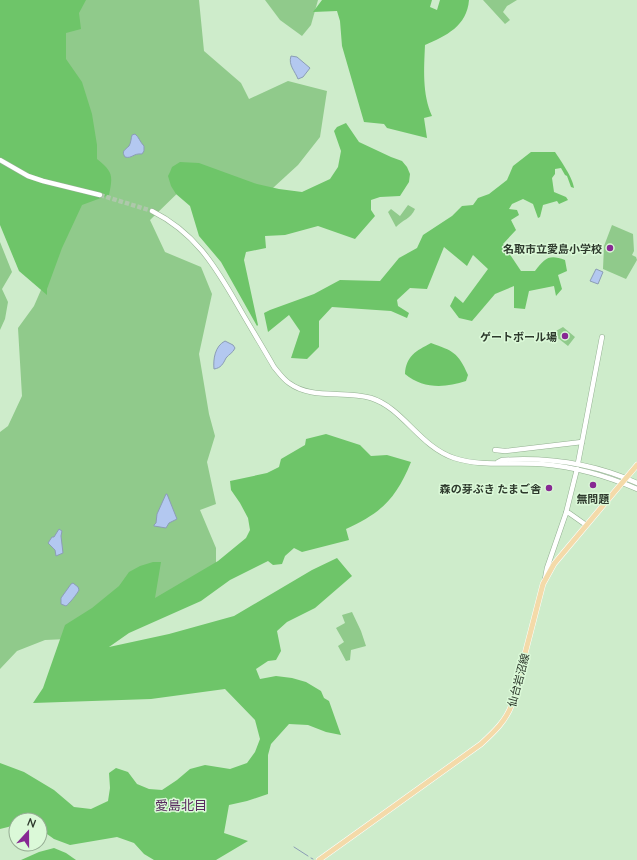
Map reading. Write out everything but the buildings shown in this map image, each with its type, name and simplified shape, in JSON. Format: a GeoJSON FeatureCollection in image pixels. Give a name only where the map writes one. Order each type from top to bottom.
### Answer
{"type":"FeatureCollection","features":[{"type":"Feature","properties":{"kind":"main road","name":"仙台岩沼線"},"geometry":{"type":"LineString","coordinates":[[319,860],[481,744],[503,722],[512,704],[543,584],[554,564],[637,465]]}},
{"type":"Feature","properties":{"kind":"street"},"geometry":{"type":"LineString","coordinates":[[0,160],[28,176],[100,196]]}},
{"type":"Feature","properties":{"kind":"street"},"geometry":{"type":"LineString","coordinates":[[152,211],[174,223],[205,253],[221,276],[274,367],[290,384],[310,392],[371,398],[389,408],[433,447],[449,456],[465,461],[494,463],[502,460],[555,460],[577,466],[637,489]]}},
{"type":"Feature","properties":{"kind":"street"},"geometry":{"type":"LineString","coordinates":[[543,584],[566,512],[577,466],[602,337]]}},
{"type":"Feature","properties":{"kind":"street"},"geometry":{"type":"LineString","coordinates":[[495,450],[505,451],[582,442]]}},
{"type":"Feature","properties":{"kind":"street"},"geometry":{"type":"LineString","coordinates":[[577,466],[601,469],[637,483]]}},
{"type":"Feature","properties":{"kind":"street"},"geometry":{"type":"LineString","coordinates":[[566,512],[586,525]]}},
{"type":"Feature","properties":{"kind":"green space"},"geometry":{"type":"Polygon","coordinates":[[[0,0],[86,0],[79,13],[81,29],[66,33],[66,59],[82,82],[92,114],[97,145],[97,159],[109,171],[111,183],[109,195],[82,205],[62,248],[47,289],[47,295],[19,271],[0,225],[0,0]]]}},
{"type":"Feature","properties":{"kind":"green space"},"geometry":{"type":"Polygon","coordinates":[[[78,0],[199,0],[204,51],[241,83],[249,99],[288,81],[327,91],[320,137],[298,165],[262,198],[191,180],[150,220],[165,252],[201,267],[212,294],[199,354],[209,414],[215,436],[207,462],[216,504],[200,510],[216,548],[216,574],[90,638],[45,640],[17,651],[0,669],[0,432],[8,426],[22,396],[18,328],[34,306],[79,203],[59,61],[65,24],[78,0]]]}},
{"type":"Feature","properties":{"kind":"green space"},"geometry":{"type":"Polygon","coordinates":[[[265,0],[318,0],[311,25],[302,36],[280,20],[265,0]]]}},
{"type":"Feature","properties":{"kind":"green space"},"geometry":{"type":"Polygon","coordinates":[[[322,0],[432,0],[430,7],[437,10],[440,0],[469,0],[464,17],[460,23],[448,34],[425,45],[425,90],[432,116],[424,118],[427,138],[387,128],[384,124],[364,122],[342,46],[340,21],[337,11],[313,12],[322,0]]]}},
{"type":"Feature","properties":{"kind":"green space"},"geometry":{"type":"Polygon","coordinates":[[[483,0],[517,0],[507,6],[503,12],[510,20],[505,24],[483,0]]]}},
{"type":"Feature","properties":{"kind":"green space"},"geometry":{"type":"Polygon","coordinates":[[[346,123],[359,142],[402,161],[410,174],[409,182],[400,196],[380,197],[371,200],[371,210],[375,216],[355,239],[318,226],[285,235],[265,236],[266,248],[246,252],[244,260],[257,326],[221,262],[199,236],[190,206],[176,194],[171,186],[168,176],[172,167],[180,162],[199,163],[257,184],[302,192],[330,179],[338,167],[341,151],[334,131],[337,127],[346,123]]]}},
{"type":"Feature","properties":{"kind":"green space"},"geometry":{"type":"Polygon","coordinates":[[[531,152],[555,152],[569,175],[574,188],[571,187],[567,176],[561,168],[555,169],[555,174],[552,178],[554,192],[566,197],[568,200],[559,204],[557,201],[543,205],[540,217],[538,218],[533,204],[523,199],[512,204],[509,209],[517,210],[519,215],[511,220],[516,230],[503,244],[521,271],[535,271],[545,260],[551,257],[565,260],[567,271],[558,275],[562,289],[556,296],[554,286],[529,291],[525,309],[514,308],[514,286],[495,294],[472,321],[459,318],[450,306],[455,296],[463,303],[488,269],[473,255],[467,266],[444,247],[427,289],[410,288],[397,300],[398,306],[409,313],[407,318],[391,311],[332,307],[319,321],[319,347],[307,359],[291,358],[300,331],[289,315],[268,332],[264,313],[270,310],[314,294],[340,280],[380,281],[399,258],[417,248],[423,235],[452,216],[462,206],[473,205],[478,198],[489,194],[507,180],[513,166],[531,152]]]}},
{"type":"Feature","properties":{"kind":"green space"},"geometry":{"type":"Polygon","coordinates":[[[408,205],[415,209],[409,217],[396,227],[388,212],[391,209],[400,216],[408,205]]]}},
{"type":"Feature","properties":{"kind":"green space"},"geometry":{"type":"Polygon","coordinates":[[[612,225],[633,234],[634,251],[632,255],[636,257],[637,260],[626,279],[603,269],[604,246],[612,225]]]}},
{"type":"Feature","properties":{"kind":"green space"},"geometry":{"type":"Polygon","coordinates":[[[0,242],[12,272],[2,289],[8,302],[5,319],[0,330],[0,242]]]}},
{"type":"Feature","properties":{"kind":"green space","name":"ゲートボール場"},"geometry":{"type":"Polygon","coordinates":[[[563,327],[575,337],[568,346],[554,335],[557,332],[556,331],[563,327]]]}},
{"type":"Feature","properties":{"kind":"green space"},"geometry":{"type":"Polygon","coordinates":[[[431,343],[445,348],[458,357],[468,375],[466,381],[450,385],[434,386],[419,382],[405,374],[407,363],[410,358],[431,343]]]}},
{"type":"Feature","properties":{"kind":"green space"},"geometry":{"type":"Polygon","coordinates":[[[326,434],[360,445],[371,456],[387,455],[411,462],[399,486],[386,503],[369,517],[346,529],[349,540],[302,552],[294,548],[285,556],[282,564],[273,565],[268,561],[230,580],[201,601],[129,633],[109,647],[169,634],[234,616],[312,570],[337,558],[352,576],[315,608],[287,622],[277,631],[281,651],[276,660],[268,661],[256,669],[260,679],[276,676],[292,678],[306,682],[321,691],[324,698],[329,701],[341,735],[326,732],[308,725],[289,724],[271,744],[268,755],[268,794],[229,805],[224,833],[248,841],[216,860],[154,860],[144,854],[134,843],[117,837],[70,845],[54,839],[48,835],[48,812],[8,812],[8,827],[0,829],[0,763],[24,772],[54,790],[74,807],[91,809],[108,801],[110,788],[109,773],[116,768],[128,772],[137,784],[149,789],[162,790],[190,769],[205,765],[230,769],[247,763],[255,752],[260,739],[255,720],[225,689],[151,699],[33,703],[43,688],[65,625],[92,608],[119,586],[129,572],[140,566],[153,562],[161,562],[155,598],[218,561],[246,538],[250,530],[248,518],[231,490],[230,481],[267,473],[279,467],[281,459],[305,445],[306,439],[326,434]]]}},
{"type":"Feature","properties":{"kind":"green space"},"geometry":{"type":"Polygon","coordinates":[[[352,612],[366,646],[351,650],[350,660],[346,661],[338,646],[344,642],[336,628],[345,623],[342,615],[352,612]]]}},
{"type":"Feature","properties":{"kind":"green space"},"geometry":{"type":"Polygon","coordinates":[[[54,848],[66,853],[76,860],[21,860],[39,852],[48,852],[48,850],[54,848]]]}},
{"type":"Feature","properties":{"kind":"water"},"geometry":{"type":"Polygon","coordinates":[[[291,56],[297,57],[310,68],[303,77],[298,79],[290,62],[291,56]]]}},
{"type":"Feature","properties":{"kind":"water"},"geometry":{"type":"Polygon","coordinates":[[[135,134],[144,146],[144,151],[142,154],[125,157],[123,152],[130,145],[132,135],[135,134]]]}},
{"type":"Feature","properties":{"kind":"water"},"geometry":{"type":"Polygon","coordinates":[[[596,269],[603,272],[598,284],[590,281],[596,269]]]}},
{"type":"Feature","properties":{"kind":"water"},"geometry":{"type":"Polygon","coordinates":[[[225,341],[233,345],[235,348],[222,365],[214,369],[215,353],[219,346],[225,341]]]}},
{"type":"Feature","properties":{"kind":"water"},"geometry":{"type":"Polygon","coordinates":[[[166,494],[177,519],[169,523],[166,528],[154,526],[156,523],[157,514],[166,494]]]}},
{"type":"Feature","properties":{"kind":"water"},"geometry":{"type":"Polygon","coordinates":[[[59,529],[62,531],[61,536],[63,553],[56,556],[55,550],[48,543],[59,529]]]}},
{"type":"Feature","properties":{"kind":"water"},"geometry":{"type":"Polygon","coordinates":[[[73,583],[79,590],[66,606],[61,604],[61,598],[73,583]]]}},
{"type":"Feature","properties":{"kind":"waterway"},"geometry":{"type":"LineString","coordinates":[[294,847],[308,856]]}},
{"type":"Feature","properties":{"kind":"tunnel"},"geometry":{"type":"LineString","coordinates":[[100,195],[152,211]]}},
{"type":"Feature","properties":{"kind":"place","name":"名取市立愛島小学校"},"geometry":{"type":"Point","coordinates":[610,248]}},
{"type":"Feature","properties":{"kind":"place","name":"ゲートボール場"},"geometry":{"type":"Point","coordinates":[565,336]}},
{"type":"Feature","properties":{"kind":"place","name":"無問題"},"geometry":{"type":"Point","coordinates":[593,485]}},
{"type":"Feature","properties":{"kind":"place","name":"森の芽ぶき たまご舎"},"geometry":{"type":"Point","coordinates":[549,488]}},
{"type":"Feature","properties":{"kind":"district","name":"愛島北目"},"geometry":{"type":"Point","coordinates":[181,805]}}]}
